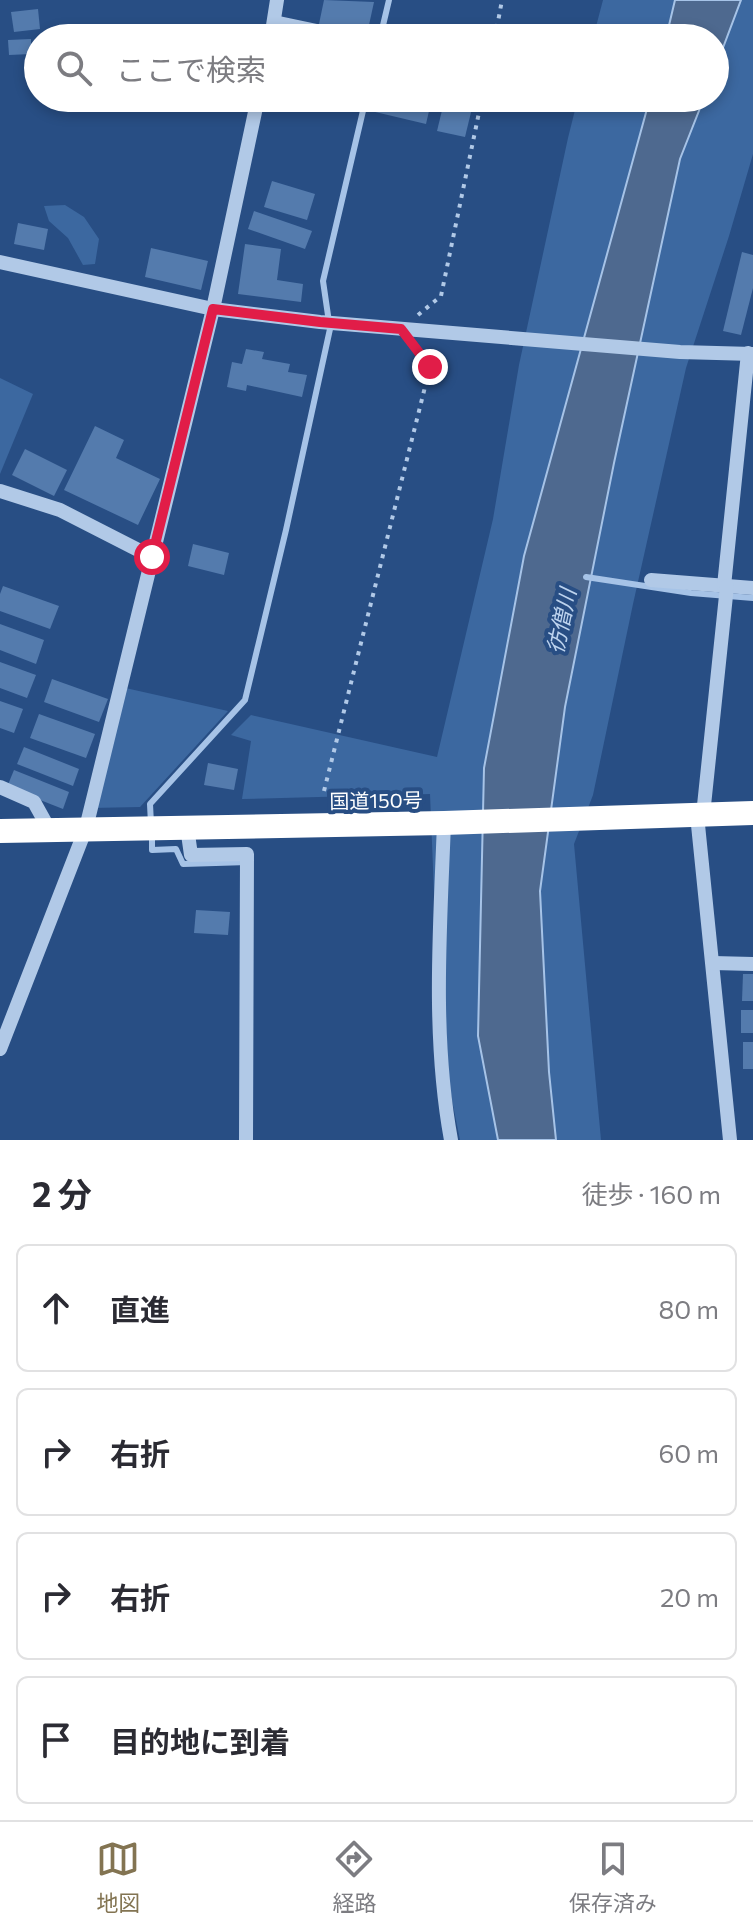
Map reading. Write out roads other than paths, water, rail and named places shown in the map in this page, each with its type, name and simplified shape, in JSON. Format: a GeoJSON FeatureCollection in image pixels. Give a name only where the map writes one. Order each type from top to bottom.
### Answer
{"type":"FeatureCollection","features":[{"type":"Feature","properties":{"kind":"highway","name":"国道150号"},"geometry":{"type":"LineString","coordinates":[[0,831],[444,823],[753,813]]}},
{"type":"Feature","properties":{"kind":"street"},"geometry":{"type":"LineString","coordinates":[[277,0],[274,22],[284,24]]}},
{"type":"Feature","properties":{"kind":"street"},"geometry":{"type":"LineString","coordinates":[[0,1049],[86,828],[213,309],[255,112]]}},
{"type":"Feature","properties":{"kind":"street"},"geometry":{"type":"LineString","coordinates":[[0,262],[213,309],[401,329],[680,352],[750,354],[726,602],[700,815],[730,1140]]}},
{"type":"Feature","properties":{"kind":"street"},"geometry":{"type":"LineString","coordinates":[[0,491],[60,510],[152,557]]}},
{"type":"Feature","properties":{"kind":"street"},"geometry":{"type":"LineString","coordinates":[[651,580],[753,588]]}},
{"type":"Feature","properties":{"kind":"street"},"geometry":{"type":"LineString","coordinates":[[0,787],[34,802],[49,829]]}},
{"type":"Feature","properties":{"kind":"street"},"geometry":{"type":"LineString","coordinates":[[444,823],[439,1014],[444,1094],[451,1140]]}},
{"type":"Feature","properties":{"kind":"street"},"geometry":{"type":"LineString","coordinates":[[187,827],[191,855],[247,854],[246,1140]]}},
{"type":"Feature","properties":{"kind":"street"},"geometry":{"type":"LineString","coordinates":[[713,963],[753,964]]}},
{"type":"Feature","properties":{"kind":"water"},"geometry":{"type":"Polygon","coordinates":[[[675,0],[741,0],[729,32],[729,24],[669,24],[675,0]]]}},
{"type":"Feature","properties":{"kind":"water","name":"彷僧川"},"geometry":{"type":"Polygon","coordinates":[[[646,112],[698,112],[680,159],[565,707],[540,891],[549,1072],[556,1140],[498,1140],[478,1036],[484,768],[524,556],[646,112]]]}},
{"type":"Feature","properties":{"kind":"waterway"},"geometry":{"type":"LineString","coordinates":[[383,24],[389,0]]}},
{"type":"Feature","properties":{"kind":"waterway"},"geometry":{"type":"LineString","coordinates":[[151,824],[150,804],[245,700],[330,329],[323,281],[363,112]]}},
{"type":"Feature","properties":{"kind":"waterway"},"geometry":{"type":"LineString","coordinates":[[586,577],[691,593],[753,598]]}},
{"type":"Feature","properties":{"kind":"waterway"},"geometry":{"type":"LineString","coordinates":[[152,835],[152,850],[176,849],[183,864],[248,862]]}}]}
